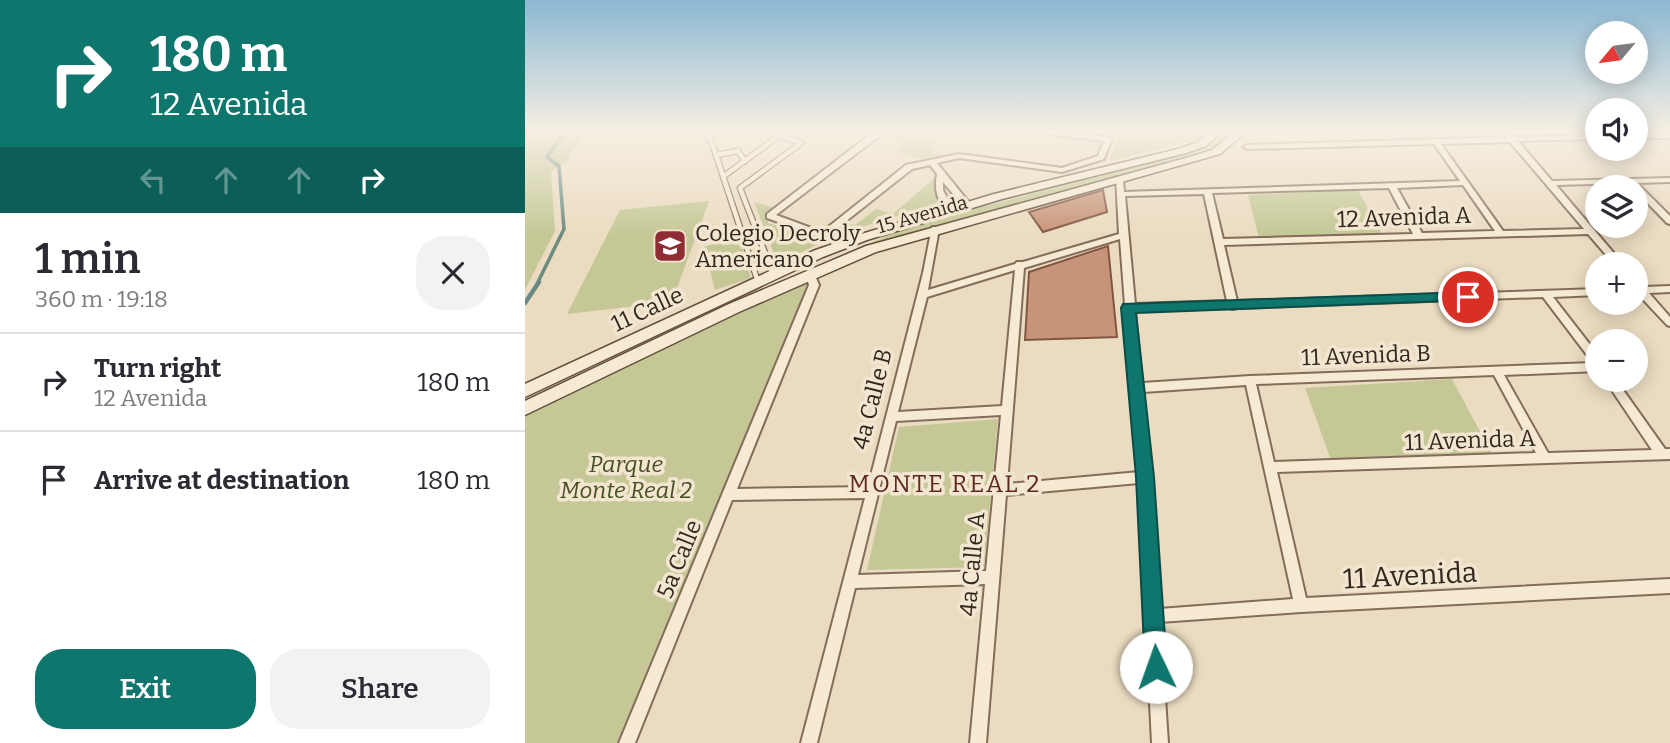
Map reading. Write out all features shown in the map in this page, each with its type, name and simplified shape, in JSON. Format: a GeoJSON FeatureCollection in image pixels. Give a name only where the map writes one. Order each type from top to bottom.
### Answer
{"type":"FeatureCollection","features":[{"type":"Feature","properties":{"kind":"main road","name":"15 Avenida"},"geometry":{"type":"LineString","coordinates":[[865,235],[904,216],[965,203],[1012,189],[1034,188],[1123,166]]}},
{"type":"Feature","properties":{"kind":"main road","name":"15 Avenida"},"geometry":{"type":"LineString","coordinates":[[811,275],[871,249],[935,229],[1167,166]]}},
{"type":"Feature","properties":{"kind":"main road","name":"11 Calle"},"geometry":{"type":"LineString","coordinates":[[525,391],[865,235]]}},
{"type":"Feature","properties":{"kind":"main road"},"geometry":{"type":"LineString","coordinates":[[811,275],[821,264],[865,235]]}},
{"type":"Feature","properties":{"kind":"main road","name":"11 Calle"},"geometry":{"type":"LineString","coordinates":[[525,408],[811,275]]}},
{"type":"Feature","properties":{"kind":"street"},"geometry":{"type":"LineString","coordinates":[[836,166],[771,217],[823,235],[907,168],[917,166]]}},
{"type":"Feature","properties":{"kind":"street"},"geometry":{"type":"LineString","coordinates":[[934,166],[955,186],[965,203]]}},
{"type":"Feature","properties":{"kind":"street"},"geometry":{"type":"LineString","coordinates":[[1039,166],[1065,169],[1075,166]]}},
{"type":"Feature","properties":{"kind":"street"},"geometry":{"type":"LineString","coordinates":[[1452,166],[1501,234]]}},
{"type":"Feature","properties":{"kind":"street"},"geometry":{"type":"LineString","coordinates":[[1536,166],[1585,224]]}},
{"type":"Feature","properties":{"kind":"street"},"geometry":{"type":"LineString","coordinates":[[940,174],[939,190],[948,207]]}},
{"type":"Feature","properties":{"kind":"street"},"geometry":{"type":"LineString","coordinates":[[1119,179],[1128,308],[1145,477],[1160,743]]}},
{"type":"Feature","properties":{"kind":"street"},"geometry":{"type":"LineString","coordinates":[[1648,181],[1670,180]]}},
{"type":"Feature","properties":{"kind":"street"},"geometry":{"type":"LineString","coordinates":[[1551,183],[1585,182]]}},
{"type":"Feature","properties":{"kind":"street"},"geometry":{"type":"LineString","coordinates":[[1122,194],[1465,184]]}},
{"type":"Feature","properties":{"kind":"street"},"geometry":{"type":"LineString","coordinates":[[1392,186],[1419,236]]}},
{"type":"Feature","properties":{"kind":"street"},"geometry":{"type":"LineString","coordinates":[[1208,192],[1233,306]]}},
{"type":"Feature","properties":{"kind":"street"},"geometry":{"type":"LineString","coordinates":[[1648,198],[1670,221]]}},
{"type":"Feature","properties":{"kind":"street","name":"4a Calle B"},"geometry":{"type":"LineString","coordinates":[[809,743],[922,295],[935,229]]}},
{"type":"Feature","properties":{"kind":"street","name":"12 Avenida A"},"geometry":{"type":"LineString","coordinates":[[1219,242],[1585,231]]}},
{"type":"Feature","properties":{"kind":"street"},"geometry":{"type":"LineString","coordinates":[[922,295],[1124,235]]}},
{"type":"Feature","properties":{"kind":"street"},"geometry":{"type":"LineString","coordinates":[[1597,238],[1609,252]]}},
{"type":"Feature","properties":{"kind":"street","name":"4a Calle A"},"geometry":{"type":"LineString","coordinates":[[978,743],[1020,264]]}},
{"type":"Feature","properties":{"kind":"street","name":"5a Calle"},"geometry":{"type":"LineString","coordinates":[[627,743],[814,285],[811,275]]}},
{"type":"Feature","properties":{"kind":"street"},"geometry":{"type":"LineString","coordinates":[[1648,288],[1670,289]]}},
{"type":"Feature","properties":{"kind":"street"},"geometry":{"type":"LineString","coordinates":[[1128,308],[1585,292]]}},
{"type":"Feature","properties":{"kind":"street"},"geometry":{"type":"LineString","coordinates":[[1546,294],[1585,347]]}},
{"type":"Feature","properties":{"kind":"street"},"geometry":{"type":"LineString","coordinates":[[1648,299],[1670,323]]}},
{"type":"Feature","properties":{"kind":"street","name":"11 Avenida B"},"geometry":{"type":"LineString","coordinates":[[1136,388],[1249,380],[1585,366]]}},
{"type":"Feature","properties":{"kind":"street"},"geometry":{"type":"LineString","coordinates":[[1497,371],[1545,458]]}},
{"type":"Feature","properties":{"kind":"street"},"geometry":{"type":"LineString","coordinates":[[1249,380],[1301,605]]}},
{"type":"Feature","properties":{"kind":"street"},"geometry":{"type":"LineString","coordinates":[[1619,392],[1666,454]]}},
{"type":"Feature","properties":{"kind":"street"},"geometry":{"type":"LineString","coordinates":[[891,417],[1008,410]]}},
{"type":"Feature","properties":{"kind":"street","name":"11 Avenida A"},"geometry":{"type":"LineString","coordinates":[[1270,467],[1666,454]]}},
{"type":"Feature","properties":{"kind":"street"},"geometry":{"type":"LineString","coordinates":[[1002,489],[1145,477]]}},
{"type":"Feature","properties":{"kind":"street"},"geometry":{"type":"LineString","coordinates":[[728,495],[873,492]]}},
{"type":"Feature","properties":{"kind":"street"},"geometry":{"type":"LineString","coordinates":[[850,582],[993,577]]}},
{"type":"Feature","properties":{"kind":"street","name":"11 Avenida"},"geometry":{"type":"LineString","coordinates":[[1153,616],[1301,605],[1670,586]]}},
{"type":"Feature","properties":{"kind":"lane"},"geometry":{"type":"LineString","coordinates":[[720,166],[758,283]]}},
{"type":"Feature","properties":{"kind":"lane"},"geometry":{"type":"LineString","coordinates":[[724,176],[738,166]]}},
{"type":"Feature","properties":{"kind":"lane"},"geometry":{"type":"LineString","coordinates":[[770,166],[740,188],[774,276]]}},
{"type":"Feature","properties":{"kind":"green space"},"geometry":{"type":"Polygon","coordinates":[[[525,166],[560,166],[551,171],[555,231],[525,290],[525,166]]]}},
{"type":"Feature","properties":{"kind":"green space"},"geometry":{"type":"Polygon","coordinates":[[[1141,166],[1158,166],[897,237],[842,260],[897,232],[957,213],[1141,166]]]}},
{"type":"Feature","properties":{"kind":"green space"},"geometry":{"type":"Polygon","coordinates":[[[936,177],[947,201],[835,235],[849,224],[855,225],[876,209],[893,214],[936,177]]]}},
{"type":"Feature","properties":{"kind":"green space"},"geometry":{"type":"Polygon","coordinates":[[[1358,190],[1382,234],[1259,238],[1248,195],[1358,190]]]}},
{"type":"Feature","properties":{"kind":"green space"},"geometry":{"type":"Polygon","coordinates":[[[709,201],[672,302],[567,314],[620,210],[709,201]]]}},
{"type":"Feature","properties":{"kind":"green space"},"geometry":{"type":"Polygon","coordinates":[[[754,202],[776,208],[767,216],[768,223],[824,241],[778,264],[754,202]]]}},
{"type":"Feature","properties":{"kind":"green space"},"geometry":{"type":"Polygon","coordinates":[[[739,236],[751,278],[715,290],[704,247],[739,236]]]}},
{"type":"Feature","properties":{"kind":"green space","name":"Parque Monte Real 2"},"geometry":{"type":"Polygon","coordinates":[[[815,278],[625,743],[525,743],[525,413],[735,310],[815,278]]]}},
{"type":"Feature","properties":{"kind":"green space"},"geometry":{"type":"Polygon","coordinates":[[[1452,379],[1492,454],[1331,460],[1305,388],[1452,379]]]}},
{"type":"Feature","properties":{"kind":"green space"},"geometry":{"type":"Polygon","coordinates":[[[998,419],[984,567],[867,570],[899,427],[998,419]]]}},
{"type":"Feature","properties":{"kind":"building"},"geometry":{"type":"Polygon","coordinates":[[[1103,190],[1107,212],[1043,232],[1029,212],[1103,190]]]}},
{"type":"Feature","properties":{"kind":"building"},"geometry":{"type":"Polygon","coordinates":[[[1108,246],[1117,337],[1025,340],[1029,272],[1108,246]]]}},
{"type":"Feature","properties":{"kind":"waterway"},"geometry":{"type":"LineString","coordinates":[[537,284],[564,229],[559,166]]}},
{"type":"Feature","properties":{"kind":"waterway"},"geometry":{"type":"LineString","coordinates":[[525,303],[539,282]]}},
{"type":"Feature","properties":{"kind":"place","name":"Colegio Decroly Americano"},"geometry":{"type":"Point","coordinates":[670,246]}},
{"type":"Feature","properties":{"kind":"district","name":"MONTE REAL 2"},"geometry":{"type":"Point","coordinates":[945,484]}},
{"type":"Feature","properties":{"kind":"route"},"geometry":{"type":"LineString","coordinates":[[1156,667],[1145,477],[1128,308],[1468,297]]}}]}
